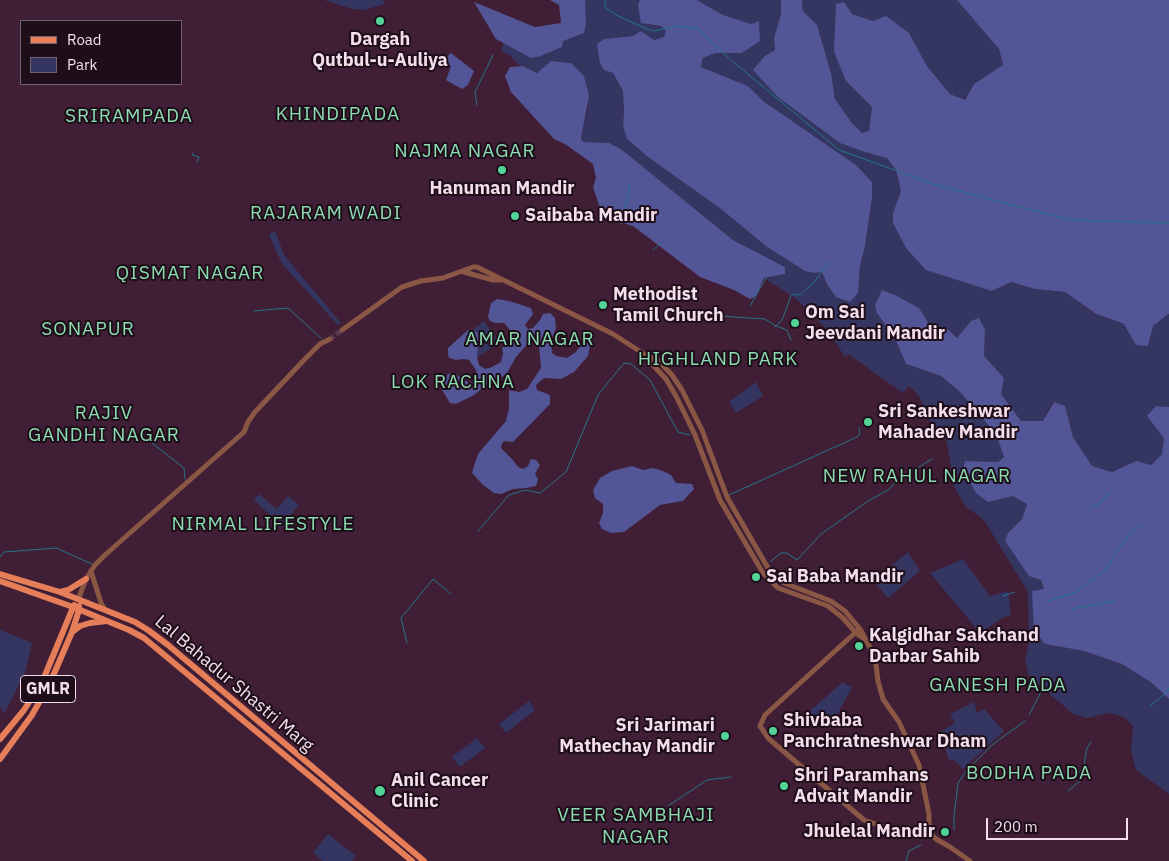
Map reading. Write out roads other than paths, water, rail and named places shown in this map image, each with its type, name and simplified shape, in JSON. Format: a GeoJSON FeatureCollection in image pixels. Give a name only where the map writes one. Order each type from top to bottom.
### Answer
{"type":"FeatureCollection","features":[{"type":"Feature","properties":{"kind":"main road","name":"Lal Bahadur Shastri Marg"},"geometry":{"type":"LineString","coordinates":[[0,574],[60,592],[141,626],[177,653],[424,861]]}},
{"type":"Feature","properties":{"kind":"main road"},"geometry":{"type":"LineString","coordinates":[[60,592],[68,590],[86,579]]}},
{"type":"Feature","properties":{"kind":"main road","name":"Lal Bahadur Shastri Marg"},"geometry":{"type":"LineString","coordinates":[[0,581],[107,621],[144,638],[193,681],[412,861]]}},
{"type":"Feature","properties":{"kind":"main road","name":"GMLR"},"geometry":{"type":"LineString","coordinates":[[0,759],[38,705],[72,632],[78,600]]}},
{"type":"Feature","properties":{"kind":"main road","name":"GMLR"},"geometry":{"type":"LineString","coordinates":[[0,739],[24,710],[43,680],[53,654],[76,609]]}},
{"type":"Feature","properties":{"kind":"main road"},"geometry":{"type":"LineString","coordinates":[[72,632],[85,624],[107,621]]}},
{"type":"Feature","properties":{"kind":"main road"},"geometry":{"type":"LineString","coordinates":[[171,660],[177,653]]}},
{"type":"Feature","properties":{"kind":"main road"},"geometry":{"type":"LineString","coordinates":[[53,654],[61,658]]}},
{"type":"Feature","properties":{"kind":"street"},"geometry":{"type":"LineString","coordinates":[[342,330],[402,287],[421,281],[443,278],[478,267],[500,280],[610,332],[650,358],[655,357],[672,375],[682,390],[702,430],[727,497],[768,568],[784,583],[823,596],[846,611],[858,631]]}},
{"type":"Feature","properties":{"kind":"street"},"geometry":{"type":"LineString","coordinates":[[78,600],[86,579],[107,552],[244,432],[255,412],[320,344],[330,339]]}},
{"type":"Feature","properties":{"kind":"street"},"geometry":{"type":"LineString","coordinates":[[650,358],[650,362],[666,379],[677,398],[695,435],[720,500],[763,573],[778,588],[828,606],[864,638],[874,657],[883,699],[899,722],[919,765],[929,814],[929,832]]}},
{"type":"Feature","properties":{"kind":"street"},"geometry":{"type":"LineString","coordinates":[[695,435],[702,430]]}},
{"type":"Feature","properties":{"kind":"street"},"geometry":{"type":"LineString","coordinates":[[763,573],[768,568]]}},
{"type":"Feature","properties":{"kind":"street"},"geometry":{"type":"LineString","coordinates":[[91,571],[101,602],[106,611]]}},
{"type":"Feature","properties":{"kind":"street"},"geometry":{"type":"LineString","coordinates":[[858,631],[765,715],[760,726],[769,739],[864,820],[896,831],[929,832],[936,839],[950,846],[970,861]]}},
{"type":"Feature","properties":{"kind":"waterway"},"geometry":{"type":"LineString","coordinates":[[605,0],[607,9],[647,29],[655,31],[676,26],[697,28],[731,60],[839,150],[936,185],[1070,220],[1169,223]]}},
{"type":"Feature","properties":{"kind":"waterway"},"geometry":{"type":"LineString","coordinates":[[477,105],[475,92],[493,55]]}},
{"type":"Feature","properties":{"kind":"waterway"},"geometry":{"type":"LineString","coordinates":[[193,153],[192,155],[199,157],[197,162]]}},
{"type":"Feature","properties":{"kind":"waterway"},"geometry":{"type":"LineString","coordinates":[[621,224],[630,189],[629,184]]}},
{"type":"Feature","properties":{"kind":"waterway"},"geometry":{"type":"LineString","coordinates":[[653,250],[661,243]]}},
{"type":"Feature","properties":{"kind":"waterway"},"geometry":{"type":"LineString","coordinates":[[775,327],[782,320],[791,296],[794,294],[800,295],[814,282],[829,262]]}},
{"type":"Feature","properties":{"kind":"waterway"},"geometry":{"type":"LineString","coordinates":[[750,306],[766,278]]}},
{"type":"Feature","properties":{"kind":"waterway"},"geometry":{"type":"LineString","coordinates":[[254,311],[288,308],[322,339]]}},
{"type":"Feature","properties":{"kind":"waterway"},"geometry":{"type":"LineString","coordinates":[[719,316],[765,319],[787,330],[791,340]]}},
{"type":"Feature","properties":{"kind":"waterway"},"geometry":{"type":"LineString","coordinates":[[478,531],[509,495],[525,490],[540,493],[566,472],[598,395],[624,363],[631,364],[650,380],[678,432],[690,435]]}},
{"type":"Feature","properties":{"kind":"waterway"},"geometry":{"type":"LineString","coordinates":[[729,495],[857,437],[860,434],[859,428]]}},
{"type":"Feature","properties":{"kind":"waterway"},"geometry":{"type":"LineString","coordinates":[[152,443],[184,468],[185,479]]}},
{"type":"Feature","properties":{"kind":"waterway"},"geometry":{"type":"LineString","coordinates":[[770,562],[781,553],[787,553],[797,560],[821,534],[868,501],[888,490],[898,480],[932,459]]}},
{"type":"Feature","properties":{"kind":"waterway"},"geometry":{"type":"LineString","coordinates":[[1090,508],[1100,503],[1110,493]]}},
{"type":"Feature","properties":{"kind":"waterway"},"geometry":{"type":"LineString","coordinates":[[1048,601],[1076,592],[1107,569],[1129,534],[1141,525]]}},
{"type":"Feature","properties":{"kind":"waterway"},"geometry":{"type":"LineString","coordinates":[[0,557],[4,552],[56,548],[92,564]]}},
{"type":"Feature","properties":{"kind":"waterway"},"geometry":{"type":"LineString","coordinates":[[407,643],[401,618],[433,579],[451,594]]}},
{"type":"Feature","properties":{"kind":"waterway"},"geometry":{"type":"LineString","coordinates":[[1003,596],[1015,592]]}},
{"type":"Feature","properties":{"kind":"waterway"},"geometry":{"type":"LineString","coordinates":[[1072,609],[1114,601]]}},
{"type":"Feature","properties":{"kind":"waterway"},"geometry":{"type":"LineString","coordinates":[[1029,715],[1045,684]]}},
{"type":"Feature","properties":{"kind":"waterway"},"geometry":{"type":"LineString","coordinates":[[1150,706],[1167,692],[1169,688]]}},
{"type":"Feature","properties":{"kind":"waterway"},"geometry":{"type":"LineString","coordinates":[[954,830],[958,783],[966,771],[993,744],[1025,721]]}},
{"type":"Feature","properties":{"kind":"waterway"},"geometry":{"type":"LineString","coordinates":[[1068,791],[1080,781],[1079,773],[1084,765],[1087,748],[1091,742]]}},
{"type":"Feature","properties":{"kind":"waterway"},"geometry":{"type":"LineString","coordinates":[[668,806],[707,780],[731,777]]}},
{"type":"Feature","properties":{"kind":"waterway"},"geometry":{"type":"LineString","coordinates":[[906,861],[909,851],[921,845]]}},
{"type":"Feature","properties":{"kind":"tunnel"},"geometry":{"type":"LineString","coordinates":[[330,339],[342,330]]}},
{"type":"Feature","properties":{"kind":"place","name":"Dargah Qutbul-u-Auliya"},"geometry":{"type":"Point","coordinates":[380,21]}},
{"type":"Feature","properties":{"kind":"place","name":"Hanuman Mandir"},"geometry":{"type":"Point","coordinates":[502,170]}},
{"type":"Feature","properties":{"kind":"place","name":"Saibaba Mandir"},"geometry":{"type":"Point","coordinates":[515,216]}},
{"type":"Feature","properties":{"kind":"place","name":"Methodist Tamil Church"},"geometry":{"type":"Point","coordinates":[603,305]}},
{"type":"Feature","properties":{"kind":"place","name":"Om Sai Jeevdani Mandir"},"geometry":{"type":"Point","coordinates":[795,323]}},
{"type":"Feature","properties":{"kind":"place","name":"Sri Sankeshwar Mahadev Mandir"},"geometry":{"type":"Point","coordinates":[868,422]}},
{"type":"Feature","properties":{"kind":"place","name":"Sai Baba Mandir"},"geometry":{"type":"Point","coordinates":[756,577]}},
{"type":"Feature","properties":{"kind":"place","name":"Kalgidhar Sakchand Darbar Sahib"},"geometry":{"type":"Point","coordinates":[859,646]}},
{"type":"Feature","properties":{"kind":"place","name":"Shivbaba Panchratneshwar Dham"},"geometry":{"type":"Point","coordinates":[773,731]}},
{"type":"Feature","properties":{"kind":"place","name":"Sri Jarimari Mathechay Mandir"},"geometry":{"type":"Point","coordinates":[725,736]}},
{"type":"Feature","properties":{"kind":"place","name":"Shri Paramhans Advait Mandir"},"geometry":{"type":"Point","coordinates":[784,786]}},
{"type":"Feature","properties":{"kind":"place","name":"Anil Cancer Clinic"},"geometry":{"type":"Point","coordinates":[380,791]}},
{"type":"Feature","properties":{"kind":"place","name":"Jhulelal Mandir"},"geometry":{"type":"Point","coordinates":[945,832]}},
{"type":"Feature","properties":{"kind":"district","name":"KHINDIPADA"},"geometry":{"type":"Point","coordinates":[338,115]}},
{"type":"Feature","properties":{"kind":"district","name":"SRIRAMPADA"},"geometry":{"type":"Point","coordinates":[129,117]}},
{"type":"Feature","properties":{"kind":"district","name":"NAJMA NAGAR"},"geometry":{"type":"Point","coordinates":[465,152]}},
{"type":"Feature","properties":{"kind":"district","name":"RAJARAM WADI"},"geometry":{"type":"Point","coordinates":[326,214]}},
{"type":"Feature","properties":{"kind":"district","name":"QISMAT NAGAR"},"geometry":{"type":"Point","coordinates":[190,274]}},
{"type":"Feature","properties":{"kind":"district","name":"SONAPUR"},"geometry":{"type":"Point","coordinates":[88,330]}},
{"type":"Feature","properties":{"kind":"district","name":"AMAR NAGAR"},"geometry":{"type":"Point","coordinates":[530,340]}},
{"type":"Feature","properties":{"kind":"district","name":"HIGHLAND PARK"},"geometry":{"type":"Point","coordinates":[718,360]}},
{"type":"Feature","properties":{"kind":"district","name":"LOK RACHNA"},"geometry":{"type":"Point","coordinates":[453,383]}},
{"type":"Feature","properties":{"kind":"district","name":"RAJIV GANDHI NAGAR"},"geometry":{"type":"Point","coordinates":[104,425]}},
{"type":"Feature","properties":{"kind":"district","name":"NEW RAHUL NAGAR"},"geometry":{"type":"Point","coordinates":[917,477]}},
{"type":"Feature","properties":{"kind":"district","name":"NIRMAL LIFESTYLE"},"geometry":{"type":"Point","coordinates":[263,525]}},
{"type":"Feature","properties":{"kind":"district","name":"GANESH PADA"},"geometry":{"type":"Point","coordinates":[998,686]}},
{"type":"Feature","properties":{"kind":"district","name":"BODHA PADA"},"geometry":{"type":"Point","coordinates":[1029,774]}},
{"type":"Feature","properties":{"kind":"district","name":"VEER SAMBHAJI NAGAR"},"geometry":{"type":"Point","coordinates":[636,827]}}]}
